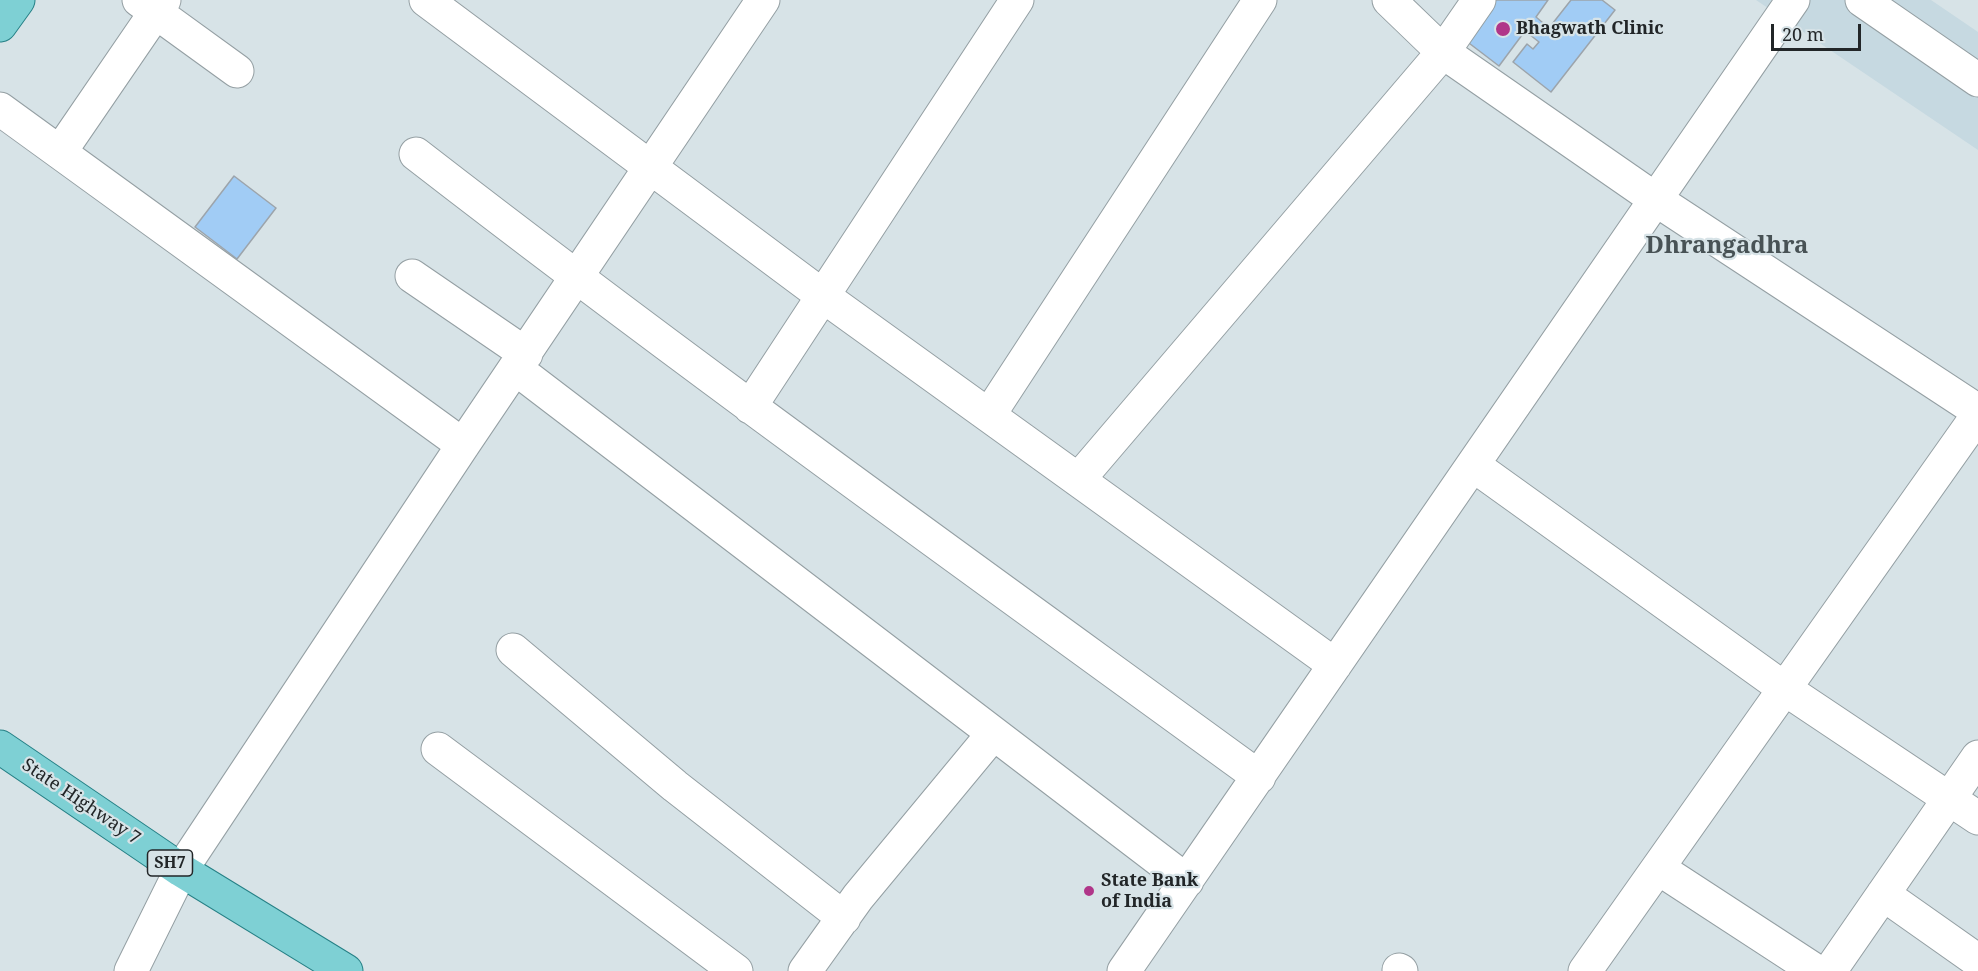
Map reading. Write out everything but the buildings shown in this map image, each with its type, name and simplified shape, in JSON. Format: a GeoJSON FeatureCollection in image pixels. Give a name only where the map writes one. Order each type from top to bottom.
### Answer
{"type":"FeatureCollection","features":[{"type":"Feature","properties":{"kind":"main road"},"geometry":{"type":"LineString","coordinates":[[0,25],[18,0]]}},
{"type":"Feature","properties":{"kind":"main road","name":"State Highway 7"},"geometry":{"type":"LineString","coordinates":[[0,747],[181,870],[346,971]]}},
{"type":"Feature","properties":{"kind":"street"},"geometry":{"type":"LineString","coordinates":[[426,0],[823,296],[1335,665]]}},
{"type":"Feature","properties":{"kind":"street"},"geometry":{"type":"LineString","coordinates":[[131,971],[181,870],[463,445],[763,0]]}},
{"type":"Feature","properties":{"kind":"street"},"geometry":{"type":"LineString","coordinates":[[750,407],[1017,0]]}},
{"type":"Feature","properties":{"kind":"street"},"geometry":{"type":"LineString","coordinates":[[989,416],[1260,0]]}},
{"type":"Feature","properties":{"kind":"street"},"geometry":{"type":"LineString","coordinates":[[1389,0],[1443,52],[1655,199],[1978,413],[1658,868],[1597,967]]}},
{"type":"Feature","properties":{"kind":"street"},"geometry":{"type":"LineString","coordinates":[[1078,480],[1443,52],[1479,0]]}},
{"type":"Feature","properties":{"kind":"street"},"geometry":{"type":"LineString","coordinates":[[1124,971],[1793,0]]}},
{"type":"Feature","properties":{"kind":"street"},"geometry":{"type":"LineString","coordinates":[[1862,0],[1978,80]]}},
{"type":"Feature","properties":{"kind":"street"},"geometry":{"type":"LineString","coordinates":[[60,152],[152,4],[237,71]]}},
{"type":"Feature","properties":{"kind":"street"},"geometry":{"type":"LineString","coordinates":[[0,109],[463,445]]}},
{"type":"Feature","properties":{"kind":"street"},"geometry":{"type":"LineString","coordinates":[[416,154],[576,278],[750,407],[1258,777]]}},
{"type":"Feature","properties":{"kind":"street"},"geometry":{"type":"LineString","coordinates":[[412,276],[993,734],[1187,881]]}},
{"type":"Feature","properties":{"kind":"street"},"geometry":{"type":"LineString","coordinates":[[1473,465],[1785,689],[1978,818]]}},
{"type":"Feature","properties":{"kind":"street"},"geometry":{"type":"LineString","coordinates":[[513,650],[675,786],[844,918]]}},
{"type":"Feature","properties":{"kind":"street"},"geometry":{"type":"LineString","coordinates":[[805,971],[844,918],[993,734]]}},
{"type":"Feature","properties":{"kind":"street"},"geometry":{"type":"LineString","coordinates":[[438,749],[736,971]]}},
{"type":"Feature","properties":{"kind":"street"},"geometry":{"type":"LineString","coordinates":[[1830,971],[1978,758]]}},
{"type":"Feature","properties":{"kind":"street"},"geometry":{"type":"LineString","coordinates":[[1658,868],[1816,971]]}},
{"type":"Feature","properties":{"kind":"street"},"geometry":{"type":"LineString","coordinates":[[1883,894],[1978,961]]}},
{"type":"Feature","properties":{"kind":"shaded area"},"geometry":{"type":"Polygon","coordinates":[[[1756,0],[1931,0],[1978,32],[1978,150],[1756,0]]]}},
{"type":"Feature","properties":{"kind":"place","name":"Bhagwath Clinic"},"geometry":{"type":"Point","coordinates":[1503,29]}},
{"type":"Feature","properties":{"kind":"place","name":"State Bank of India"},"geometry":{"type":"Point","coordinates":[1089,891]}},
{"type":"Feature","properties":{"kind":"district","name":"Dhrangadhra"},"geometry":{"type":"Point","coordinates":[1727,246]}}]}
